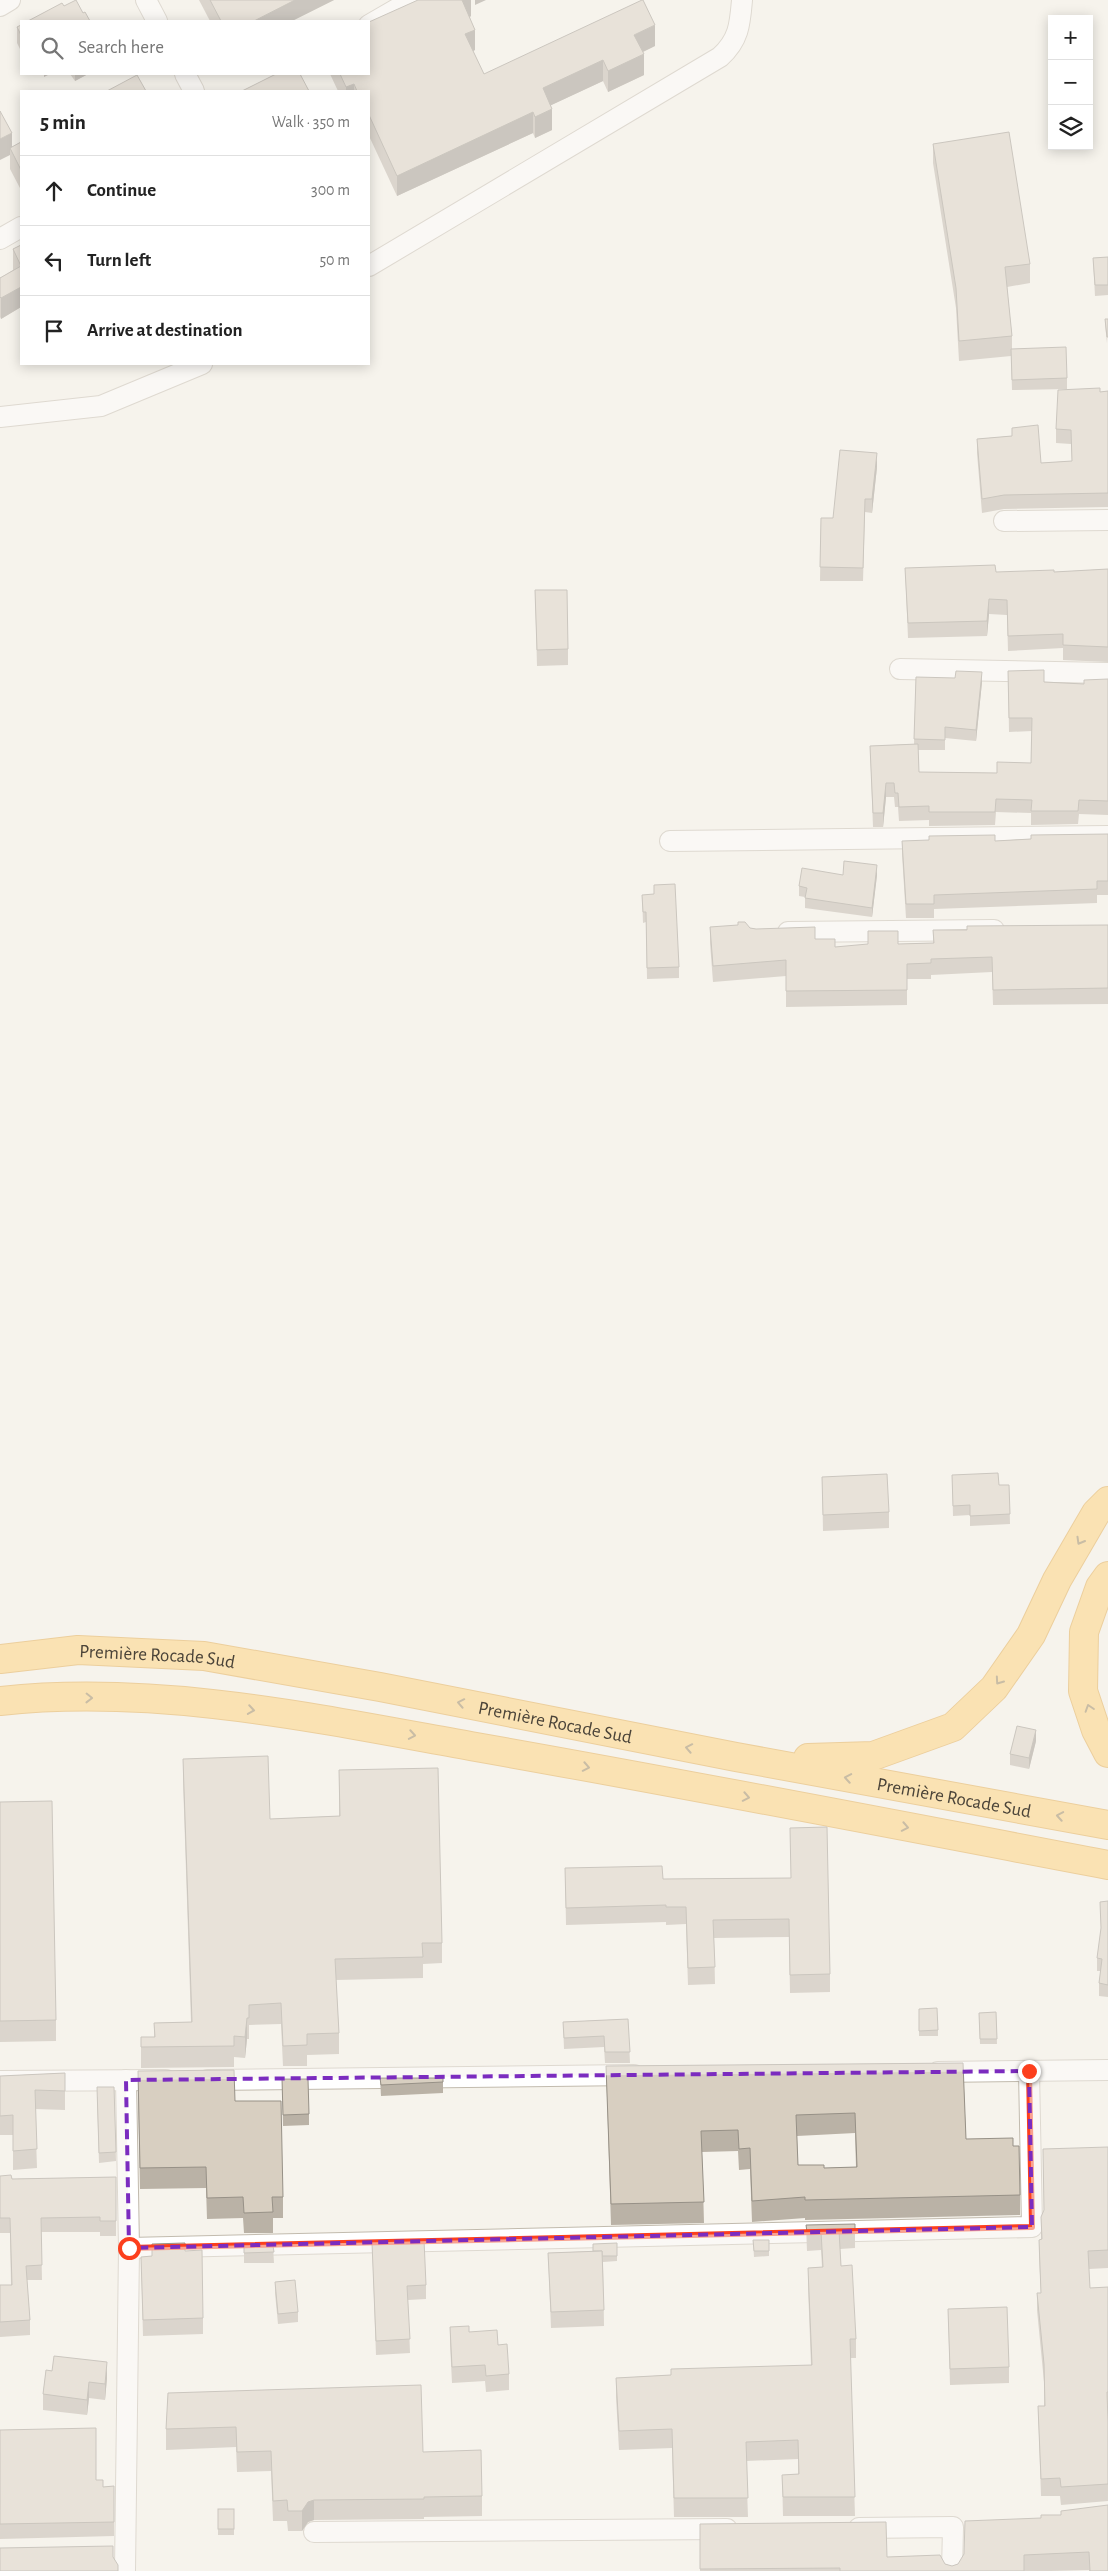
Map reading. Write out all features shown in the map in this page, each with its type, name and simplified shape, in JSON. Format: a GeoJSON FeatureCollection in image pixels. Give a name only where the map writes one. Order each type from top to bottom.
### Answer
{"type":"FeatureCollection","features":[{"type":"Feature","properties":{"kind":"highway"},"geometry":{"type":"LineString","coordinates":[[736,1757],[835,1758],[873,1756],[952,1727],[994,1688],[1031,1635],[1057,1580],[1096,1513],[1108,1501]]}},
{"type":"Feature","properties":{"kind":"highway"},"geometry":{"type":"LineString","coordinates":[[1108,1576],[1100,1587],[1084,1632],[1084,1691],[1096,1730],[1108,1753]]}},
{"type":"Feature","properties":{"kind":"highway","name":"Première Rocade Sud"},"geometry":{"type":"LineString","coordinates":[[0,1659],[78,1650],[204,1656],[380,1687],[736,1757],[1108,1825]]}},
{"type":"Feature","properties":{"kind":"highway","name":"Première Rocade Sud"},"geometry":{"type":"LineString","coordinates":[[0,1701],[41,1696],[194,1701],[360,1726],[519,1754],[1108,1865]]}},
{"type":"Feature","properties":{"kind":"street"},"geometry":{"type":"LineString","coordinates":[[0,6],[10,0]]}},
{"type":"Feature","properties":{"kind":"street"},"geometry":{"type":"LineString","coordinates":[[146,0],[156,20]]}},
{"type":"Feature","properties":{"kind":"street"},"geometry":{"type":"LineString","coordinates":[[370,24],[412,0]]}},
{"type":"Feature","properties":{"kind":"street"},"geometry":{"type":"LineString","coordinates":[[370,265],[720,58],[732,46],[740,24],[742,0]]}},
{"type":"Feature","properties":{"kind":"street"},"geometry":{"type":"LineString","coordinates":[[186,75],[193,90]]}},
{"type":"Feature","properties":{"kind":"street"},"geometry":{"type":"LineString","coordinates":[[0,239],[20,228]]}},
{"type":"Feature","properties":{"kind":"street"},"geometry":{"type":"LineString","coordinates":[[0,417],[101,406],[200,365]]}},
{"type":"Feature","properties":{"kind":"street"},"geometry":{"type":"LineString","coordinates":[[1004,522],[1108,520]]}},
{"type":"Feature","properties":{"kind":"street"},"geometry":{"type":"LineString","coordinates":[[900,669],[1108,673]]}},
{"type":"Feature","properties":{"kind":"street"},"geometry":{"type":"LineString","coordinates":[[670,841],[1108,836]]}},
{"type":"Feature","properties":{"kind":"street"},"geometry":{"type":"LineString","coordinates":[[766,932],[1010,930]]}},
{"type":"Feature","properties":{"kind":"street"},"geometry":{"type":"LineString","coordinates":[[920,2072],[1108,2070]]}},
{"type":"Feature","properties":{"kind":"street"},"geometry":{"type":"LineString","coordinates":[[129,2248],[1032,2227],[1029,2071]]}},
{"type":"Feature","properties":{"kind":"street"},"geometry":{"type":"LineString","coordinates":[[0,2081],[652,2075]]}},
{"type":"Feature","properties":{"kind":"street"},"geometry":{"type":"LineString","coordinates":[[124,2571],[115,2548],[129,2248],[126,2080]]}},
{"type":"Feature","properties":{"kind":"street"},"geometry":{"type":"LineString","coordinates":[[844,2528],[963,2526],[952,2571]]}},
{"type":"Feature","properties":{"kind":"street"},"geometry":{"type":"LineString","coordinates":[[314,2532],[744,2529]]}},
{"type":"Feature","properties":{"kind":"highlighted area"},"geometry":{"type":"Polygon","coordinates":[[[1029,2071],[1032,2227],[129,2248],[126,2080],[1029,2071]]]}},
{"type":"Feature","properties":{"kind":"building"},"geometry":{"type":"Polygon","coordinates":[[[76,0],[89,20],[30,20],[62,3],[64,6],[76,0]]]}},
{"type":"Feature","properties":{"kind":"building"},"geometry":{"type":"Polygon","coordinates":[[[210,0],[295,0],[256,20],[220,20],[210,0]]]}},
{"type":"Feature","properties":{"kind":"building"},"geometry":{"type":"Polygon","coordinates":[[[418,0],[462,0],[475,30],[465,34],[484,74],[642,0],[655,25],[634,35],[644,54],[608,71],[603,60],[543,88],[552,109],[535,117],[533,112],[397,176],[370,117],[370,90],[357,90],[354,84],[346,87],[340,75],[370,75],[370,22],[418,0]]]}},
{"type":"Feature","properties":{"kind":"building"},"geometry":{"type":"Polygon","coordinates":[[[137,75],[145,90],[109,90],[137,75]]]}},
{"type":"Feature","properties":{"kind":"building"},"geometry":{"type":"Polygon","coordinates":[[[274,75],[301,75],[308,90],[244,90],[274,75]]]}},
{"type":"Feature","properties":{"kind":"building"},"geometry":{"type":"Polygon","coordinates":[[[0,111],[12,133],[0,139],[0,111]]]}},
{"type":"Feature","properties":{"kind":"building"},"geometry":{"type":"Polygon","coordinates":[[[1009,132],[1030,264],[1005,267],[1012,336],[959,341],[956,288],[933,144],[1009,132]]]}},
{"type":"Feature","properties":{"kind":"building"},"geometry":{"type":"Polygon","coordinates":[[[20,143],[20,168],[10,148],[20,143]]]}},
{"type":"Feature","properties":{"kind":"building"},"geometry":{"type":"Polygon","coordinates":[[[20,246],[20,264],[13,249],[20,246]]]}},
{"type":"Feature","properties":{"kind":"building"},"geometry":{"type":"Polygon","coordinates":[[[1108,257],[1108,285],[1095,285],[1093,258],[1108,257]]]}},
{"type":"Feature","properties":{"kind":"building"},"geometry":{"type":"Polygon","coordinates":[[[20,267],[20,288],[1,298],[0,278],[20,267]]]}},
{"type":"Feature","properties":{"kind":"building"},"geometry":{"type":"Polygon","coordinates":[[[1105,319],[1108,319],[1108,337],[1107,337],[1105,319]]]}},
{"type":"Feature","properties":{"kind":"building"},"geometry":{"type":"Polygon","coordinates":[[[1066,347],[1067,378],[1012,380],[1011,349],[1066,347]]]}},
{"type":"Feature","properties":{"kind":"building"},"geometry":{"type":"Polygon","coordinates":[[[1100,388],[1100,392],[1108,391],[1108,493],[1004,495],[982,499],[977,439],[1012,436],[1012,428],[1038,425],[1041,463],[1072,461],[1071,430],[1056,429],[1058,390],[1100,388]]]}},
{"type":"Feature","properties":{"kind":"building"},"geometry":{"type":"Polygon","coordinates":[[[840,450],[877,453],[872,499],[865,499],[863,568],[820,567],[821,518],[833,518],[840,450]]]}},
{"type":"Feature","properties":{"kind":"building"},"geometry":{"type":"Polygon","coordinates":[[[995,565],[996,572],[1054,570],[1054,572],[1108,569],[1108,647],[1063,645],[1063,634],[1008,636],[1007,600],[989,599],[987,621],[908,623],[905,568],[995,565]]]}},
{"type":"Feature","properties":{"kind":"building"},"geometry":{"type":"Polygon","coordinates":[[[535,590],[567,590],[568,649],[537,650],[535,590]]]}},
{"type":"Feature","properties":{"kind":"building"},"geometry":{"type":"Polygon","coordinates":[[[1044,670],[1044,682],[1084,684],[1084,680],[1108,679],[1108,801],[1079,800],[1078,811],[1031,811],[1032,800],[996,799],[995,812],[929,812],[929,806],[899,807],[898,793],[895,793],[894,783],[886,783],[883,813],[873,813],[870,746],[918,744],[919,772],[997,773],[997,762],[1031,763],[1032,718],[1009,718],[1008,671],[1044,670]]]}},
{"type":"Feature","properties":{"kind":"building"},"geometry":{"type":"Polygon","coordinates":[[[956,671],[982,672],[976,730],[945,727],[945,740],[914,739],[916,677],[955,678],[956,671]]]}},
{"type":"Feature","properties":{"kind":"building"},"geometry":{"type":"Polygon","coordinates":[[[1108,834],[1108,881],[1097,881],[1097,889],[934,895],[934,904],[906,904],[902,841],[929,840],[929,836],[995,835],[995,841],[1031,839],[1031,835],[1108,834]]]}},
{"type":"Feature","properties":{"kind":"building"},"geometry":{"type":"Polygon","coordinates":[[[844,861],[877,865],[872,908],[805,898],[807,888],[799,886],[802,868],[843,875],[844,861]]]}},
{"type":"Feature","properties":{"kind":"building"},"geometry":{"type":"Polygon","coordinates":[[[675,884],[679,967],[647,968],[646,912],[643,912],[642,895],[654,894],[654,885],[675,884]]]}},
{"type":"Feature","properties":{"kind":"building"},"geometry":{"type":"Polygon","coordinates":[[[738,922],[745,922],[750,928],[756,929],[815,927],[815,939],[835,939],[835,947],[868,944],[868,931],[898,931],[898,944],[934,943],[933,930],[967,930],[967,926],[1108,925],[1108,988],[993,990],[992,957],[931,959],[931,963],[907,964],[907,990],[786,991],[786,960],[713,966],[710,927],[738,925],[738,922]]]}},
{"type":"Feature","properties":{"kind":"building"},"geometry":{"type":"Polygon","coordinates":[[[998,1473],[999,1485],[1009,1485],[1010,1514],[970,1516],[970,1505],[953,1506],[952,1475],[998,1473]]]}},
{"type":"Feature","properties":{"kind":"building"},"geometry":{"type":"Polygon","coordinates":[[[887,1474],[889,1512],[823,1515],[822,1477],[887,1474]]]}},
{"type":"Feature","properties":{"kind":"building"},"geometry":{"type":"Polygon","coordinates":[[[1017,1726],[1036,1730],[1029,1758],[1010,1754],[1017,1726]]]}},
{"type":"Feature","properties":{"kind":"building"},"geometry":{"type":"Polygon","coordinates":[[[268,1756],[270,1819],[340,1816],[339,1770],[438,1768],[442,1943],[422,1943],[423,1957],[335,1959],[339,2033],[307,2034],[307,2045],[283,2046],[281,2003],[249,2005],[249,2018],[247,2018],[245,2037],[234,2036],[234,2046],[141,2047],[141,2037],[155,2037],[154,2023],[192,2022],[183,1759],[268,1756]]]}},
{"type":"Feature","properties":{"kind":"building"},"geometry":{"type":"Polygon","coordinates":[[[52,1801],[56,2020],[0,2021],[0,1802],[52,1801]]]}},
{"type":"Feature","properties":{"kind":"building"},"geometry":{"type":"Polygon","coordinates":[[[827,1827],[830,1974],[790,1975],[789,1919],[713,1920],[715,1967],[688,1968],[686,1907],[666,1907],[666,1905],[566,1908],[565,1868],[662,1866],[663,1879],[791,1878],[790,1828],[827,1827]]]}},
{"type":"Feature","properties":{"kind":"building"},"geometry":{"type":"Polygon","coordinates":[[[1108,1901],[1108,1985],[1099,1983],[1102,1959],[1097,1958],[1101,1928],[1100,1902],[1108,1901]]]}},
{"type":"Feature","properties":{"kind":"building"},"geometry":{"type":"Polygon","coordinates":[[[937,2008],[938,2030],[919,2031],[919,2009],[937,2008]]]}},
{"type":"Feature","properties":{"kind":"building"},"geometry":{"type":"Polygon","coordinates":[[[996,2012],[997,2039],[980,2039],[979,2013],[996,2012]]]}},
{"type":"Feature","properties":{"kind":"building"},"geometry":{"type":"Polygon","coordinates":[[[628,2019],[630,2052],[605,2052],[604,2036],[564,2038],[563,2022],[628,2019]]]}},
{"type":"Feature","properties":{"kind":"building"},"geometry":{"type":"Polygon","coordinates":[[[963,2063],[966,2139],[1013,2138],[1013,2146],[1019,2146],[1020,2195],[805,2200],[805,2197],[752,2201],[750,2148],[739,2149],[738,2130],[701,2131],[704,2202],[611,2204],[606,2066],[963,2063]],[[855,2113],[796,2115],[798,2165],[824,2165],[824,2168],[857,2167],[855,2113]]]}},
{"type":"Feature","properties":{"kind":"building"},"geometry":{"type":"Polygon","coordinates":[[[234,2070],[235,2101],[281,2101],[283,2197],[272,2197],[273,2212],[244,2213],[243,2197],[207,2198],[206,2167],[140,2168],[138,2071],[234,2070]]]}},
{"type":"Feature","properties":{"kind":"building"},"geometry":{"type":"Polygon","coordinates":[[[65,2073],[65,2091],[35,2090],[37,2149],[13,2151],[13,2115],[0,2116],[0,2076],[65,2073]]]}},
{"type":"Feature","properties":{"kind":"building"},"geometry":{"type":"Polygon","coordinates":[[[380,2078],[443,2078],[443,2082],[381,2085],[380,2078]]]}},
{"type":"Feature","properties":{"kind":"building"},"geometry":{"type":"Polygon","coordinates":[[[282,2079],[308,2079],[309,2114],[283,2115],[282,2079]]]}},
{"type":"Feature","properties":{"kind":"building"},"geometry":{"type":"Polygon","coordinates":[[[97,2087],[114,2087],[116,2152],[99,2153],[97,2087]]]}},
{"type":"Feature","properties":{"kind":"building"},"geometry":{"type":"Polygon","coordinates":[[[1108,2147],[1108,2250],[1088,2251],[1090,2288],[1108,2287],[1108,2484],[1061,2487],[1060,2478],[1041,2479],[1038,2406],[1045,2406],[1044,2364],[1037,2293],[1041,2293],[1039,2240],[1042,2239],[1041,2217],[1044,2210],[1043,2149],[1108,2147]]]}},
{"type":"Feature","properties":{"kind":"building"},"geometry":{"type":"Polygon","coordinates":[[[11,2175],[12,2179],[116,2177],[116,2221],[100,2221],[100,2217],[41,2218],[42,2265],[26,2266],[30,2320],[0,2322],[0,2285],[12,2285],[10,2218],[0,2218],[0,2176],[11,2175]]]}},
{"type":"Feature","properties":{"kind":"building"},"geometry":{"type":"Polygon","coordinates":[[[855,2224],[855,2229],[839,2230],[841,2266],[852,2265],[856,2339],[850,2339],[855,2497],[783,2497],[782,2475],[799,2474],[798,2440],[746,2442],[748,2498],[674,2498],[672,2429],[619,2431],[616,2378],[671,2375],[671,2369],[812,2365],[808,2268],[823,2267],[821,2231],[807,2232],[806,2225],[855,2224]]]}},
{"type":"Feature","properties":{"kind":"building"},"geometry":{"type":"Polygon","coordinates":[[[424,2240],[426,2285],[407,2286],[410,2339],[376,2341],[372,2243],[424,2240]]]}},
{"type":"Feature","properties":{"kind":"building"},"geometry":{"type":"Polygon","coordinates":[[[753,2240],[769,2240],[769,2251],[754,2251],[753,2240]]]}},
{"type":"Feature","properties":{"kind":"building"},"geometry":{"type":"Polygon","coordinates":[[[185,2243],[185,2251],[202,2250],[203,2318],[143,2320],[141,2257],[152,2256],[152,2244],[185,2243]]]}},
{"type":"Feature","properties":{"kind":"building"},"geometry":{"type":"Polygon","coordinates":[[[617,2243],[617,2256],[602,2256],[602,2251],[593,2251],[593,2244],[617,2243]]]}},
{"type":"Feature","properties":{"kind":"building"},"geometry":{"type":"Polygon","coordinates":[[[244,2246],[273,2246],[274,2252],[244,2253],[244,2246]]]}},
{"type":"Feature","properties":{"kind":"building"},"geometry":{"type":"Polygon","coordinates":[[[602,2251],[604,2310],[551,2312],[548,2253],[602,2251]]]}},
{"type":"Feature","properties":{"kind":"building"},"geometry":{"type":"Polygon","coordinates":[[[295,2280],[298,2312],[278,2314],[275,2282],[295,2280]]]}},
{"type":"Feature","properties":{"kind":"building"},"geometry":{"type":"Polygon","coordinates":[[[1007,2307],[1009,2367],[950,2369],[948,2309],[1007,2307]]]}},
{"type":"Feature","properties":{"kind":"building"},"geometry":{"type":"Polygon","coordinates":[[[469,2326],[469,2332],[497,2330],[498,2345],[507,2344],[509,2374],[486,2376],[485,2365],[452,2367],[450,2327],[469,2326]]]}},
{"type":"Feature","properties":{"kind":"building"},"geometry":{"type":"Polygon","coordinates":[[[54,2356],[107,2362],[105,2384],[89,2382],[87,2400],[43,2394],[46,2370],[52,2371],[54,2356]]]}},
{"type":"Feature","properties":{"kind":"building"},"geometry":{"type":"Polygon","coordinates":[[[421,2385],[423,2452],[481,2450],[482,2496],[424,2497],[424,2499],[314,2500],[308,2502],[302,2511],[288,2511],[287,2500],[273,2501],[271,2451],[237,2452],[236,2427],[166,2429],[168,2393],[421,2385]]]}},
{"type":"Feature","properties":{"kind":"building"},"geometry":{"type":"Polygon","coordinates":[[[96,2428],[96,2480],[103,2480],[103,2487],[114,2486],[114,2522],[0,2524],[0,2430],[96,2428]]]}},
{"type":"Feature","properties":{"kind":"building"},"geometry":{"type":"Polygon","coordinates":[[[1108,2505],[1108,2571],[1090,2571],[1089,2552],[1024,2555],[1024,2571],[840,2571],[840,2568],[700,2569],[700,2524],[886,2522],[887,2557],[940,2555],[945,2564],[952,2566],[958,2564],[964,2554],[965,2521],[1041,2518],[1041,2515],[1061,2515],[1061,2511],[1108,2505]]]}},
{"type":"Feature","properties":{"kind":"building"},"geometry":{"type":"Polygon","coordinates":[[[218,2509],[234,2509],[234,2529],[218,2529],[218,2509]]]}},
{"type":"Feature","properties":{"kind":"building"},"geometry":{"type":"Polygon","coordinates":[[[113,2546],[113,2557],[118,2565],[118,2571],[0,2571],[0,2548],[113,2546]]]}},
{"type":"Feature","properties":{"kind":"route"},"geometry":{"type":"LineString","coordinates":[[129,2248],[1032,2227],[1029,2071]]}}]}
